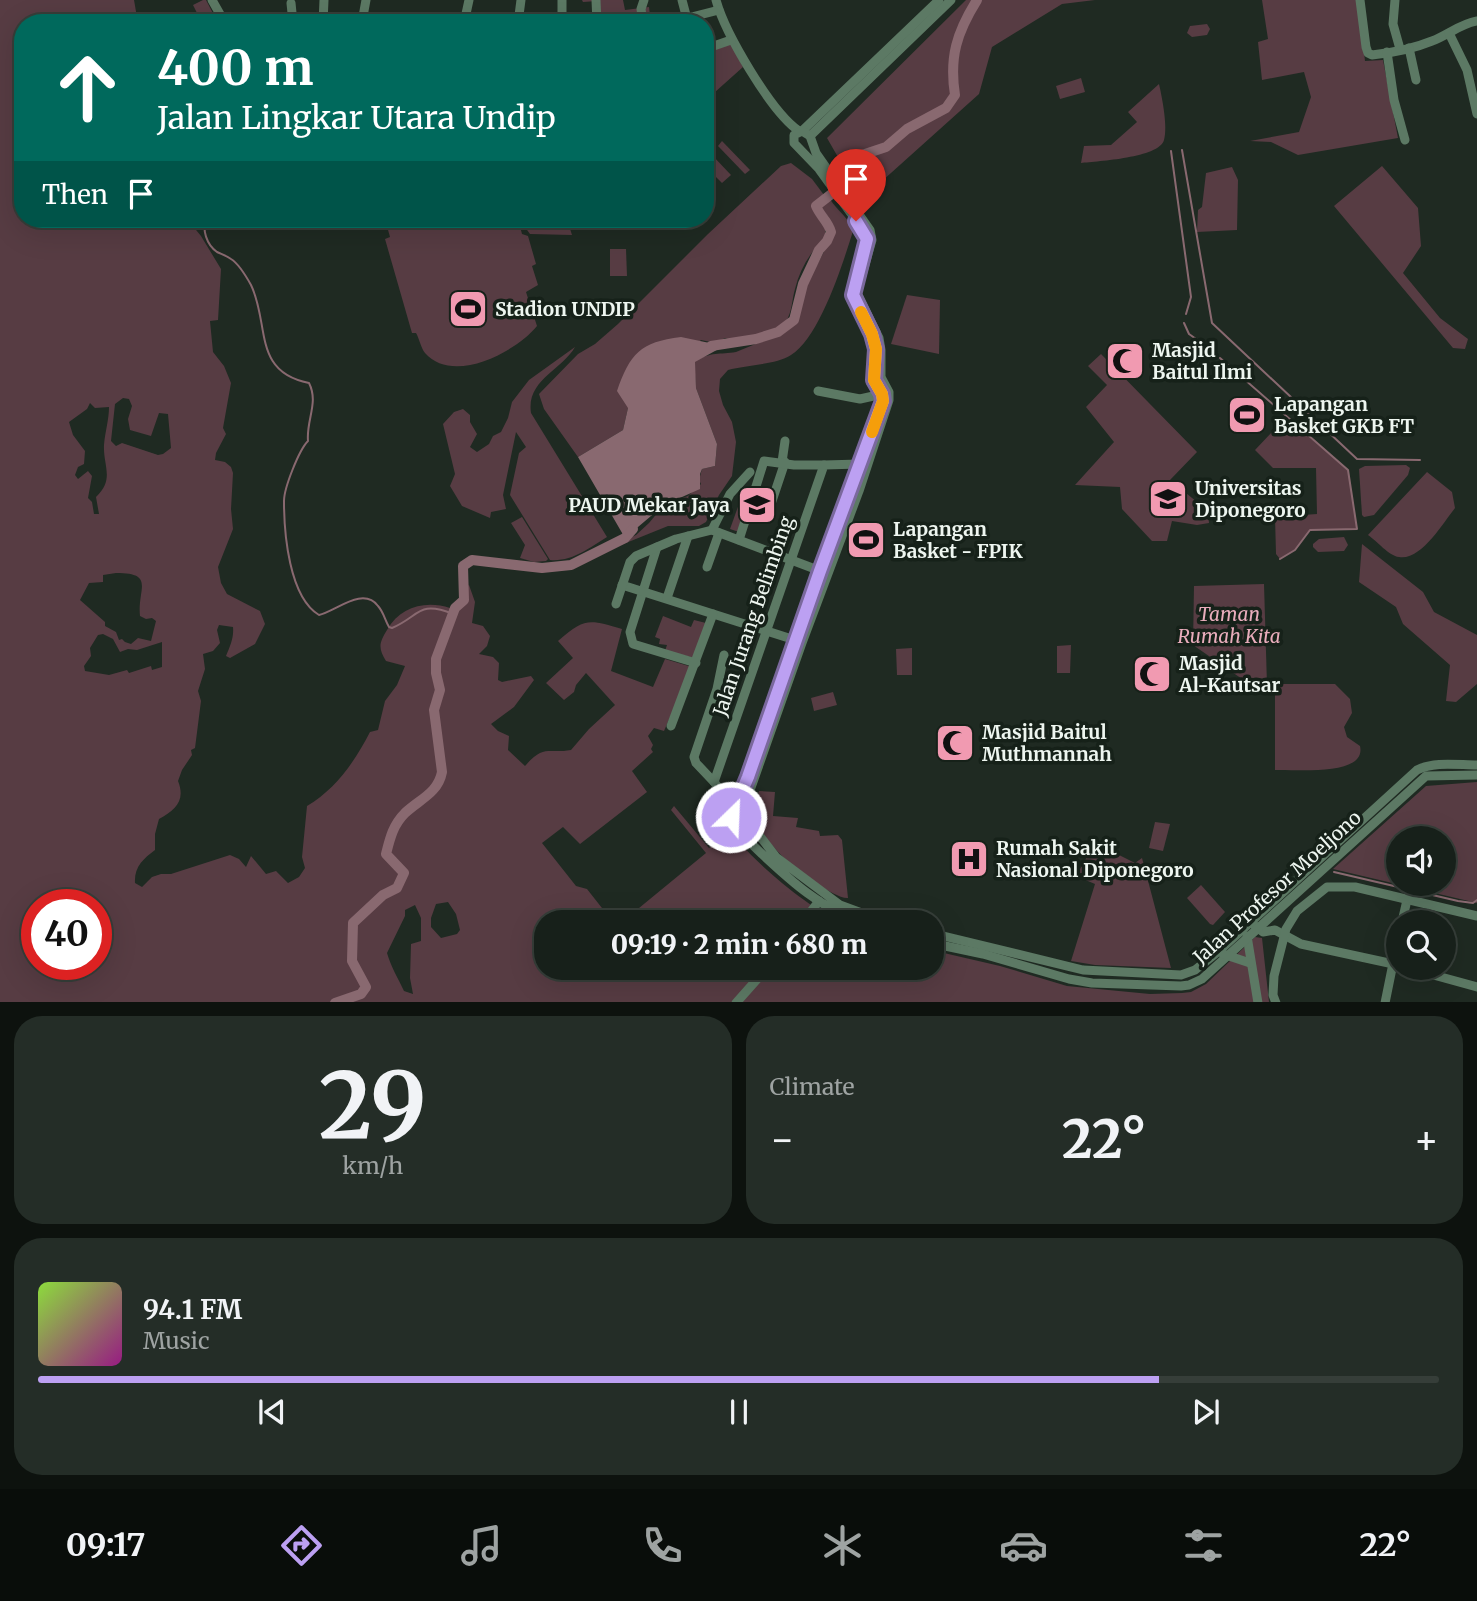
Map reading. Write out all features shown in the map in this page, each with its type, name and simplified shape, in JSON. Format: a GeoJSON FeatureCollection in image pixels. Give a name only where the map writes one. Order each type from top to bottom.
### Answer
{"type":"FeatureCollection","features":[{"type":"Feature","properties":{"kind":"street"},"geometry":{"type":"LineString","coordinates":[[801,133],[939,0]]}},
{"type":"Feature","properties":{"kind":"street"},"geometry":{"type":"LineString","coordinates":[[801,133],[951,0]]}},
{"type":"Feature","properties":{"kind":"street"},"geometry":{"type":"LineString","coordinates":[[1360,0],[1367,50],[1372,55],[1404,48],[1449,33],[1462,24],[1477,21]]}},
{"type":"Feature","properties":{"kind":"street"},"geometry":{"type":"LineString","coordinates":[[1395,0],[1393,24],[1416,80]]}},
{"type":"Feature","properties":{"kind":"street"},"geometry":{"type":"LineString","coordinates":[[292,3],[293,14]]}},
{"type":"Feature","properties":{"kind":"street"},"geometry":{"type":"LineString","coordinates":[[698,14],[717,5],[731,40],[784,119],[801,133],[862,223],[867,239],[853,295],[878,349],[881,377],[890,400],[859,491],[824,572]]}},
{"type":"Feature","properties":{"kind":"street"},"geometry":{"type":"LineString","coordinates":[[1449,33],[1467,71],[1477,114]]}},
{"type":"Feature","properties":{"kind":"street"},"geometry":{"type":"LineString","coordinates":[[714,46],[731,40]]}},
{"type":"Feature","properties":{"kind":"street"},"geometry":{"type":"LineString","coordinates":[[1387,52],[1405,140]]}},
{"type":"Feature","properties":{"kind":"street"},"geometry":{"type":"LineString","coordinates":[[801,133],[807,146],[800,148],[821,166]]}},
{"type":"Feature","properties":{"kind":"street"},"geometry":{"type":"LineString","coordinates":[[818,391],[860,399],[886,393]]}},
{"type":"Feature","properties":{"kind":"street"},"geometry":{"type":"LineString","coordinates":[[832,910],[796,886],[731,819],[738,810],[886,393]]}},
{"type":"Feature","properties":{"kind":"street"},"geometry":{"type":"LineString","coordinates":[[748,511],[766,516],[783,462],[785,441]]}},
{"type":"Feature","properties":{"kind":"street"},"geometry":{"type":"LineString","coordinates":[[739,540],[764,461],[793,465],[860,464]]}},
{"type":"Feature","properties":{"kind":"street","name":"Jalan Jurang Belimbing"},"geometry":{"type":"LineString","coordinates":[[714,782],[824,465]]}},
{"type":"Feature","properties":{"kind":"street"},"geometry":{"type":"LineString","coordinates":[[707,566],[715,531],[730,494],[750,472]]}},
{"type":"Feature","properties":{"kind":"street"},"geometry":{"type":"LineString","coordinates":[[616,604],[632,560],[676,540],[715,531],[824,572]]}},
{"type":"Feature","properties":{"kind":"street"},"geometry":{"type":"LineString","coordinates":[[667,598],[688,536]]}},
{"type":"Feature","properties":{"kind":"street"},"geometry":{"type":"LineString","coordinates":[[657,547],[630,632],[631,641],[633,644],[696,663]]}},
{"type":"Feature","properties":{"kind":"street"},"geometry":{"type":"LineString","coordinates":[[622,585],[799,641]]}},
{"type":"Feature","properties":{"kind":"street"},"geometry":{"type":"LineString","coordinates":[[671,726],[713,614]]}},
{"type":"Feature","properties":{"kind":"street"},"geometry":{"type":"LineString","coordinates":[[723,655],[717,689],[694,757],[696,763],[776,857],[840,905],[854,910]]}},
{"type":"Feature","properties":{"kind":"street"},"geometry":{"type":"LineString","coordinates":[[944,936],[1094,971],[1181,975],[1223,953],[1253,924],[1274,909],[1417,770],[1445,765],[1477,765]]}},
{"type":"Feature","properties":{"kind":"street","name":"Jalan Profesor Moeljono"},"geometry":{"type":"LineString","coordinates":[[1274,909],[1426,776],[1477,775]]}},
{"type":"Feature","properties":{"kind":"street"},"geometry":{"type":"LineString","coordinates":[[1276,1002],[1273,995],[1274,976],[1284,936],[1297,911],[1327,887],[1355,887],[1477,916]]}},
{"type":"Feature","properties":{"kind":"street"},"geometry":{"type":"LineString","coordinates":[[1405,910],[1408,900]]}},
{"type":"Feature","properties":{"kind":"street"},"geometry":{"type":"LineString","coordinates":[[812,910],[819,901]]}},
{"type":"Feature","properties":{"kind":"street"},"geometry":{"type":"LineString","coordinates":[[1253,924],[1268,933],[1275,930],[1278,921],[1274,909]]}},
{"type":"Feature","properties":{"kind":"street","name":"Jalan Profesor Moeljono"},"geometry":{"type":"LineString","coordinates":[[944,946],[1069,979],[1150,987],[1189,985],[1202,979],[1223,953],[1247,936],[1253,924]]}},
{"type":"Feature","properties":{"kind":"street"},"geometry":{"type":"LineString","coordinates":[[1275,930],[1301,943],[1386,962]]}},
{"type":"Feature","properties":{"kind":"street"},"geometry":{"type":"LineString","coordinates":[[1247,936],[1258,1002]]}},
{"type":"Feature","properties":{"kind":"street"},"geometry":{"type":"LineString","coordinates":[[1223,953],[1250,962]]}},
{"type":"Feature","properties":{"kind":"street"},"geometry":{"type":"LineString","coordinates":[[737,1002],[756,980]]}},
{"type":"Feature","properties":{"kind":"street"},"geometry":{"type":"LineString","coordinates":[[1384,1002],[1390,980]]}},
{"type":"Feature","properties":{"kind":"street"},"geometry":{"type":"LineString","coordinates":[[1454,980],[1477,986]]}},
{"type":"Feature","properties":{"kind":"green space"},"geometry":{"type":"Polygon","coordinates":[[[0,0],[134,0],[136,14],[14,14],[14,228],[194,228],[221,269],[218,320],[210,321],[213,352],[224,366],[231,383],[223,428],[226,434],[215,460],[225,462],[233,473],[233,529],[218,567],[221,583],[227,594],[260,611],[265,624],[255,644],[230,658],[226,656],[233,627],[219,625],[217,630],[220,643],[213,651],[203,654],[205,669],[198,691],[201,701],[195,748],[191,750],[192,755],[178,781],[180,799],[170,812],[159,819],[155,850],[140,864],[135,883],[142,887],[152,877],[171,874],[230,855],[239,859],[246,867],[251,856],[266,874],[276,871],[288,883],[299,877],[305,868],[302,857],[307,806],[336,783],[370,732],[378,730],[385,701],[397,685],[405,666],[386,661],[381,649],[384,635],[392,622],[414,607],[431,605],[450,608],[462,599],[461,590],[469,585],[475,602],[472,623],[483,626],[490,636],[487,646],[479,654],[493,657],[499,663],[498,680],[502,682],[531,676],[534,680],[514,707],[491,724],[509,736],[508,750],[525,766],[542,752],[571,750],[615,705],[586,673],[574,692],[564,700],[546,683],[573,658],[558,641],[581,624],[594,622],[622,629],[611,671],[653,687],[665,659],[692,667],[664,731],[654,728],[648,736],[653,752],[632,771],[647,792],[580,844],[563,827],[542,843],[576,886],[587,889],[604,910],[534,910],[534,980],[944,980],[944,953],[1067,986],[1150,994],[1182,993],[1191,992],[1206,984],[1255,937],[1262,938],[1269,1002],[0,1002],[0,0]],[[123,398],[115,404],[111,441],[116,446],[122,443],[158,455],[163,454],[171,448],[168,414],[159,413],[151,436],[130,430],[128,419],[132,406],[129,399],[123,398]],[[90,403],[87,409],[69,422],[73,435],[85,451],[84,464],[78,467],[75,475],[78,479],[88,471],[92,476],[88,498],[92,502],[94,514],[99,514],[96,497],[107,478],[104,445],[109,407],[95,408],[90,403]],[[116,573],[103,575],[103,582],[89,583],[80,600],[105,622],[105,626],[116,632],[119,640],[131,644],[138,638],[151,641],[156,621],[140,616],[140,579],[116,573]],[[103,634],[98,635],[90,648],[91,656],[84,666],[85,671],[109,675],[127,670],[129,673],[151,666],[152,670],[162,667],[162,642],[120,652],[113,639],[103,634]],[[448,902],[436,904],[431,918],[431,927],[441,938],[457,934],[460,930],[456,914],[448,902]],[[415,905],[405,910],[405,916],[387,953],[404,991],[413,994],[410,978],[411,944],[421,941],[421,918],[415,905]]]}},
{"type":"Feature","properties":{"kind":"green space"},"geometry":{"type":"Polygon","coordinates":[[[206,0],[213,14],[198,14],[193,5],[206,0]]]}},
{"type":"Feature","properties":{"kind":"green space"},"geometry":{"type":"Polygon","coordinates":[[[582,0],[623,0],[625,10],[649,7],[650,14],[598,14],[597,1],[582,0]]]}},
{"type":"Feature","properties":{"kind":"green space"},"geometry":{"type":"Polygon","coordinates":[[[966,0],[1095,0],[1062,4],[992,47],[979,94],[862,199],[827,138],[966,0]]]}},
{"type":"Feature","properties":{"kind":"green space"},"geometry":{"type":"Polygon","coordinates":[[[1262,0],[1358,0],[1365,61],[1383,60],[1398,138],[1298,155],[1271,142],[1250,141],[1299,132],[1311,97],[1304,72],[1262,80],[1258,42],[1268,39],[1262,0]]]}},
{"type":"Feature","properties":{"kind":"green space"},"geometry":{"type":"Polygon","coordinates":[[[1207,24],[1210,29],[1207,35],[1192,37],[1187,33],[1190,26],[1207,24]]]}},
{"type":"Feature","properties":{"kind":"green space"},"geometry":{"type":"Polygon","coordinates":[[[731,44],[743,67],[714,93],[714,50],[731,44]]]}},
{"type":"Feature","properties":{"kind":"green space"},"geometry":{"type":"Polygon","coordinates":[[[1081,78],[1085,92],[1060,99],[1056,86],[1081,78]]]}},
{"type":"Feature","properties":{"kind":"green space"},"geometry":{"type":"Polygon","coordinates":[[[1159,84],[1165,128],[1164,140],[1160,146],[1127,158],[1081,163],[1084,146],[1111,145],[1137,122],[1128,112],[1159,84]]]}},
{"type":"Feature","properties":{"kind":"green space"},"geometry":{"type":"Polygon","coordinates":[[[722,141],[750,170],[745,174],[718,146],[722,141]]]}},
{"type":"Feature","properties":{"kind":"green space"},"geometry":{"type":"Polygon","coordinates":[[[714,157],[731,175],[722,183],[714,175],[714,157]]]}},
{"type":"Feature","properties":{"kind":"green space"},"geometry":{"type":"Polygon","coordinates":[[[791,163],[812,179],[824,195],[812,205],[817,217],[825,224],[825,238],[803,268],[786,321],[757,336],[725,338],[715,343],[701,340],[628,408],[623,430],[578,457],[544,409],[539,394],[578,354],[595,344],[618,324],[781,166],[791,163]]]}},
{"type":"Feature","properties":{"kind":"green space"},"geometry":{"type":"Polygon","coordinates":[[[1382,166],[1418,208],[1421,246],[1403,273],[1440,318],[1468,339],[1465,349],[1453,348],[1334,206],[1382,166]]]}},
{"type":"Feature","properties":{"kind":"green space"},"geometry":{"type":"Polygon","coordinates":[[[1232,167],[1238,180],[1237,230],[1197,232],[1198,210],[1202,207],[1206,173],[1232,167]]]}},
{"type":"Feature","properties":{"kind":"green space"},"geometry":{"type":"Polygon","coordinates":[[[830,199],[853,231],[829,298],[812,333],[791,355],[769,363],[728,370],[720,379],[719,391],[732,422],[736,442],[732,476],[706,522],[699,526],[668,526],[621,545],[619,543],[636,535],[649,523],[664,505],[688,496],[701,484],[699,480],[702,469],[715,466],[717,444],[696,388],[694,362],[711,355],[736,352],[780,334],[798,322],[805,287],[834,233],[828,216],[820,208],[830,199]]]}},
{"type":"Feature","properties":{"kind":"green space","name":"Stadion UNDIP"},"geometry":{"type":"Polygon","coordinates":[[[388,228],[520,228],[522,234],[528,236],[536,264],[532,266],[538,285],[526,292],[537,326],[515,346],[484,361],[451,366],[437,362],[425,353],[416,333],[412,333],[385,239],[390,237],[388,228]]]}},
{"type":"Feature","properties":{"kind":"green space"},"geometry":{"type":"Polygon","coordinates":[[[526,228],[570,228],[572,235],[530,234],[526,228]]]}},
{"type":"Feature","properties":{"kind":"green space"},"geometry":{"type":"Polygon","coordinates":[[[610,249],[626,249],[627,276],[610,276],[610,249]]]}},
{"type":"Feature","properties":{"kind":"green space"},"geometry":{"type":"Polygon","coordinates":[[[907,295],[940,300],[939,354],[891,344],[907,295]]]}},
{"type":"Feature","properties":{"kind":"green space"},"geometry":{"type":"Polygon","coordinates":[[[575,347],[539,384],[531,402],[531,413],[607,537],[573,557],[550,560],[510,495],[519,453],[526,447],[516,432],[503,495],[506,509],[491,512],[490,518],[462,506],[450,486],[455,474],[443,424],[454,412],[463,409],[470,415],[470,422],[477,434],[470,447],[477,452],[501,432],[512,402],[529,380],[575,347]]]}},
{"type":"Feature","properties":{"kind":"green space"},"geometry":{"type":"Polygon","coordinates":[[[1101,354],[1197,452],[1170,480],[1208,511],[1209,523],[1197,525],[1172,521],[1167,541],[1152,541],[1122,509],[1120,487],[1075,485],[1114,442],[1086,407],[1107,385],[1088,366],[1101,354]]]}},
{"type":"Feature","properties":{"kind":"green space","name":"Lapangan Basket GKB FT"},"geometry":{"type":"Polygon","coordinates":[[[1240,400],[1257,403],[1253,430],[1236,427],[1240,400]]]}},
{"type":"Feature","properties":{"kind":"green space"},"geometry":{"type":"Polygon","coordinates":[[[1286,417],[1348,470],[1357,529],[1310,530],[1295,550],[1280,559],[1276,554],[1275,517],[1317,514],[1316,468],[1273,468],[1255,450],[1286,417]]]}},
{"type":"Feature","properties":{"kind":"green space"},"geometry":{"type":"Polygon","coordinates":[[[1406,465],[1410,468],[1408,475],[1374,515],[1364,517],[1359,469],[1365,466],[1406,465]]]}},
{"type":"Feature","properties":{"kind":"green space"},"geometry":{"type":"Polygon","coordinates":[[[1427,472],[1452,492],[1455,508],[1423,547],[1407,557],[1395,556],[1368,535],[1427,472]]]}},
{"type":"Feature","properties":{"kind":"green space"},"geometry":{"type":"Polygon","coordinates":[[[739,504],[748,507],[739,532],[730,529],[739,504]]]}},
{"type":"Feature","properties":{"kind":"green space"},"geometry":{"type":"Polygon","coordinates":[[[522,517],[548,559],[546,561],[534,562],[520,558],[525,545],[511,523],[522,517]]]}},
{"type":"Feature","properties":{"kind":"green space","name":"Lapangan Basket - FPIK"},"geometry":{"type":"Polygon","coordinates":[[[873,527],[874,552],[860,553],[859,528],[873,527]]]}},
{"type":"Feature","properties":{"kind":"green space"},"geometry":{"type":"Polygon","coordinates":[[[1344,537],[1348,545],[1344,551],[1318,552],[1313,547],[1319,539],[1344,537]]]}},
{"type":"Feature","properties":{"kind":"green space"},"geometry":{"type":"Polygon","coordinates":[[[1362,544],[1423,592],[1434,612],[1477,635],[1477,684],[1456,702],[1446,701],[1450,665],[1403,624],[1396,607],[1359,582],[1362,544]]]}},
{"type":"Feature","properties":{"kind":"green space","name":"Taman Rumah Kita"},"geometry":{"type":"Polygon","coordinates":[[[1264,584],[1267,685],[1258,690],[1193,645],[1194,586],[1264,584]]]}},
{"type":"Feature","properties":{"kind":"green space"},"geometry":{"type":"Polygon","coordinates":[[[663,616],[691,627],[694,620],[706,623],[695,658],[665,651],[667,645],[659,644],[660,639],[655,637],[663,616]]]}},
{"type":"Feature","properties":{"kind":"green space"},"geometry":{"type":"Polygon","coordinates":[[[1071,645],[1070,673],[1057,673],[1057,646],[1071,645]]]}},
{"type":"Feature","properties":{"kind":"green space"},"geometry":{"type":"Polygon","coordinates":[[[912,648],[912,675],[897,675],[896,649],[912,648]]]}},
{"type":"Feature","properties":{"kind":"green space"},"geometry":{"type":"Polygon","coordinates":[[[1275,684],[1335,684],[1350,699],[1352,713],[1344,727],[1347,737],[1360,746],[1359,756],[1352,763],[1341,767],[1275,770],[1275,684]]]}},
{"type":"Feature","properties":{"kind":"green space"},"geometry":{"type":"Polygon","coordinates":[[[833,692],[837,705],[814,711],[811,698],[833,692]]]}},
{"type":"Feature","properties":{"kind":"green space"},"geometry":{"type":"Polygon","coordinates":[[[1477,782],[1477,903],[1447,896],[1456,896],[1456,826],[1386,826],[1386,882],[1333,869],[1426,786],[1477,782]]]}},
{"type":"Feature","properties":{"kind":"green space"},"geometry":{"type":"Polygon","coordinates":[[[759,791],[775,792],[773,816],[798,818],[796,827],[819,831],[820,836],[838,835],[842,840],[848,898],[814,882],[788,862],[770,843],[751,818],[759,791]]]}},
{"type":"Feature","properties":{"kind":"green space"},"geometry":{"type":"Polygon","coordinates":[[[674,806],[709,848],[717,841],[711,834],[724,821],[745,848],[776,878],[819,910],[637,910],[706,853],[671,810],[674,806]]]}},
{"type":"Feature","properties":{"kind":"green space"},"geometry":{"type":"Polygon","coordinates":[[[1155,822],[1170,824],[1163,851],[1149,848],[1155,822]]]}},
{"type":"Feature","properties":{"kind":"green space"},"geometry":{"type":"Polygon","coordinates":[[[1095,843],[1135,863],[1142,858],[1171,968],[1095,965],[1071,961],[1095,884],[1076,876],[1095,843]]]}},
{"type":"Feature","properties":{"kind":"green space"},"geometry":{"type":"Polygon","coordinates":[[[1201,885],[1225,912],[1213,925],[1187,898],[1201,885]]]}},
{"type":"Feature","properties":{"kind":"shaded area"},"geometry":{"type":"Polygon","coordinates":[[[681,337],[724,346],[695,362],[696,388],[717,444],[715,466],[702,469],[700,489],[664,505],[625,538],[578,457],[623,430],[628,408],[617,391],[638,352],[656,342],[681,337]]]}},
{"type":"Feature","properties":{"kind":"waterway"},"geometry":{"type":"LineString","coordinates":[[711,346],[756,339],[778,332],[794,320],[803,284],[831,232],[816,206],[852,178],[853,160],[886,147],[907,129],[946,108],[955,95],[953,69],[956,45],[977,0]]}},
{"type":"Feature","properties":{"kind":"waterway"},"geometry":{"type":"LineString","coordinates":[[1182,150],[1212,323],[1357,459],[1420,460]]}},
{"type":"Feature","properties":{"kind":"waterway"},"geometry":{"type":"LineString","coordinates":[[1171,151],[1191,297],[1186,314]]}},
{"type":"Feature","properties":{"kind":"waterway"},"geometry":{"type":"LineString","coordinates":[[205,228],[210,245],[237,264],[251,285],[271,357],[279,369],[291,377],[309,383],[312,390],[313,405],[308,441],[300,452],[286,487],[284,501],[290,563],[301,594],[319,615],[357,599],[372,600],[392,628],[426,609],[453,614]]}},
{"type":"Feature","properties":{"kind":"waterway"},"geometry":{"type":"LineString","coordinates":[[1184,323],[1189,334],[1206,346]]}},
{"type":"Feature","properties":{"kind":"waterway"},"geometry":{"type":"LineString","coordinates":[[1220,358],[1348,470],[1357,529],[1310,530],[1295,550],[1280,559]]}},
{"type":"Feature","properties":{"kind":"waterway"},"geometry":{"type":"LineString","coordinates":[[338,1002],[361,994],[366,987],[352,961],[353,923],[383,895],[397,888],[404,873],[386,854],[392,832],[405,813],[432,791],[440,779],[442,772],[434,710],[440,690],[436,659],[455,608],[464,600],[463,566],[472,560],[542,568],[571,565],[625,538],[633,529]]}},
{"type":"Feature","properties":{"kind":"waterway"},"geometry":{"type":"LineString","coordinates":[[1334,872],[1458,901],[1473,903],[1477,900]]}},
{"type":"Feature","properties":{"kind":"slow traffic"},"geometry":{"type":"LineString","coordinates":[[861,312],[876,349],[874,380],[883,401],[872,432]]}},
{"type":"Feature","properties":{"kind":"place","name":"Stadion UNDIP"},"geometry":{"type":"Point","coordinates":[468,309]}},
{"type":"Feature","properties":{"kind":"place","name":"Masjid Baitul Ilmi"},"geometry":{"type":"Point","coordinates":[1125,361]}},
{"type":"Feature","properties":{"kind":"place","name":"Lapangan Basket GKB FT"},"geometry":{"type":"Point","coordinates":[1247,415]}},
{"type":"Feature","properties":{"kind":"place","name":"Universitas Diponegoro"},"geometry":{"type":"Point","coordinates":[1168,499]}},
{"type":"Feature","properties":{"kind":"place","name":"PAUD Mekar Jaya"},"geometry":{"type":"Point","coordinates":[757,505]}},
{"type":"Feature","properties":{"kind":"place","name":"Lapangan Basket - FPIK"},"geometry":{"type":"Point","coordinates":[866,540]}},
{"type":"Feature","properties":{"kind":"place","name":"Masjid Al-Kautsar"},"geometry":{"type":"Point","coordinates":[1152,674]}},
{"type":"Feature","properties":{"kind":"place","name":"Masjid Baitul Muthmannah"},"geometry":{"type":"Point","coordinates":[955,743]}},
{"type":"Feature","properties":{"kind":"place","name":"Rumah Sakit Nasional Diponegoro"},"geometry":{"type":"Point","coordinates":[969,859]}},
{"type":"Feature","properties":{"kind":"route"},"geometry":{"type":"LineString","coordinates":[[731,817],[748,777],[883,401],[874,380],[876,349],[872,334],[853,295],[867,239],[856,221]]}}]}
